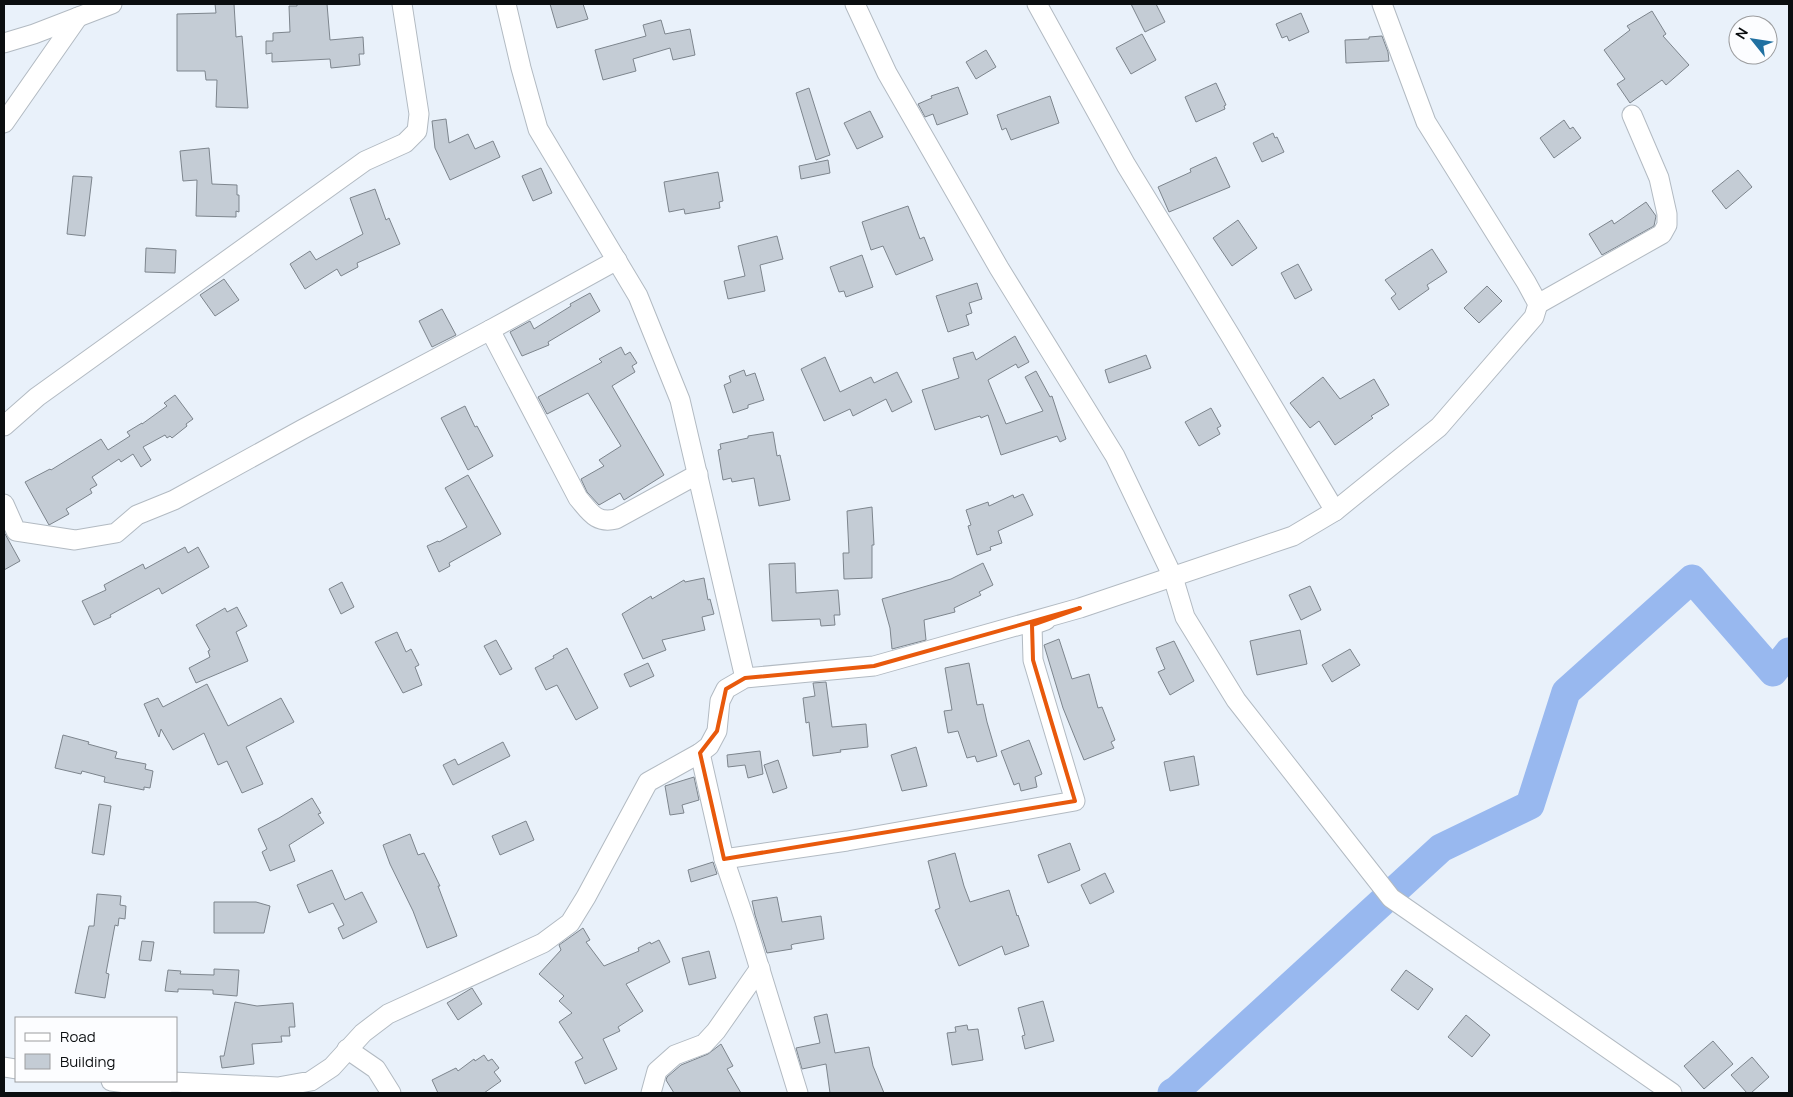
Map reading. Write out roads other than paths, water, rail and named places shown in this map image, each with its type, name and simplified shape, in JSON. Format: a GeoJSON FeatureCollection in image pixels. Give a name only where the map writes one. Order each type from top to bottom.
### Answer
{"type":"FeatureCollection","features":[{"type":"Feature","properties":{"kind":"street"},"geometry":{"type":"LineString","coordinates":[[4,43],[34,34],[112,4]]}},
{"type":"Feature","properties":{"kind":"street"},"geometry":{"type":"LineString","coordinates":[[4,426],[37,397],[365,161],[405,143],[417,131],[419,114],[402,4]]}},
{"type":"Feature","properties":{"kind":"street"},"geometry":{"type":"LineString","coordinates":[[506,4],[538,128],[638,296],[680,400],[745,678]]}},
{"type":"Feature","properties":{"kind":"street"},"geometry":{"type":"LineString","coordinates":[[855,4],[887,73],[999,268],[1115,456],[1173,577],[1185,617],[1236,700],[1391,898],[1672,1093]]}},
{"type":"Feature","properties":{"kind":"street"},"geometry":{"type":"LineString","coordinates":[[1037,4],[1126,165],[1335,512]]}},
{"type":"Feature","properties":{"kind":"street"},"geometry":{"type":"LineString","coordinates":[[724,859],[847,841],[1075,801],[1033,660],[1032,625],[1293,536],[1335,512],[1439,427],[1534,318],[1538,304],[1526,282],[1426,122],[1382,4]]}},
{"type":"Feature","properties":{"kind":"street"},"geometry":{"type":"LineString","coordinates":[[4,123],[78,17]]}},
{"type":"Feature","properties":{"kind":"street"},"geometry":{"type":"LineString","coordinates":[[1538,304],[1662,234],[1667,225],[1667,214],[1659,178],[1632,115]]}},
{"type":"Feature","properties":{"kind":"street"},"geometry":{"type":"LineString","coordinates":[[4,504],[16,531],[75,540],[116,533],[137,515],[174,500],[617,260]]}},
{"type":"Feature","properties":{"kind":"street"},"geometry":{"type":"LineString","coordinates":[[490,330],[578,498],[593,516],[605,521],[616,519],[698,474]]}},
{"type":"Feature","properties":{"kind":"street"},"geometry":{"type":"LineString","coordinates":[[115,1082],[146,1090],[173,1082],[278,1087],[311,1081],[332,1068],[363,1033],[388,1014],[543,943],[570,923],[648,782],[709,746],[717,732],[720,701],[726,689],[745,678],[874,666],[1080,608]]}},
{"type":"Feature","properties":{"kind":"street"},"geometry":{"type":"LineString","coordinates":[[700,753],[724,859],[798,1093]]}},
{"type":"Feature","properties":{"kind":"street"},"geometry":{"type":"LineString","coordinates":[[651,1093],[657,1071],[675,1055],[704,1044],[716,1032],[760,968]]}},
{"type":"Feature","properties":{"kind":"street"},"geometry":{"type":"LineString","coordinates":[[347,1049],[376,1069],[392,1093]]}},
{"type":"Feature","properties":{"kind":"waterway"},"geometry":{"type":"LineString","coordinates":[[1172,1093],[1441,848],[1530,805],[1566,692],[1692,579],[1773,672],[1789,652]]}}]}
